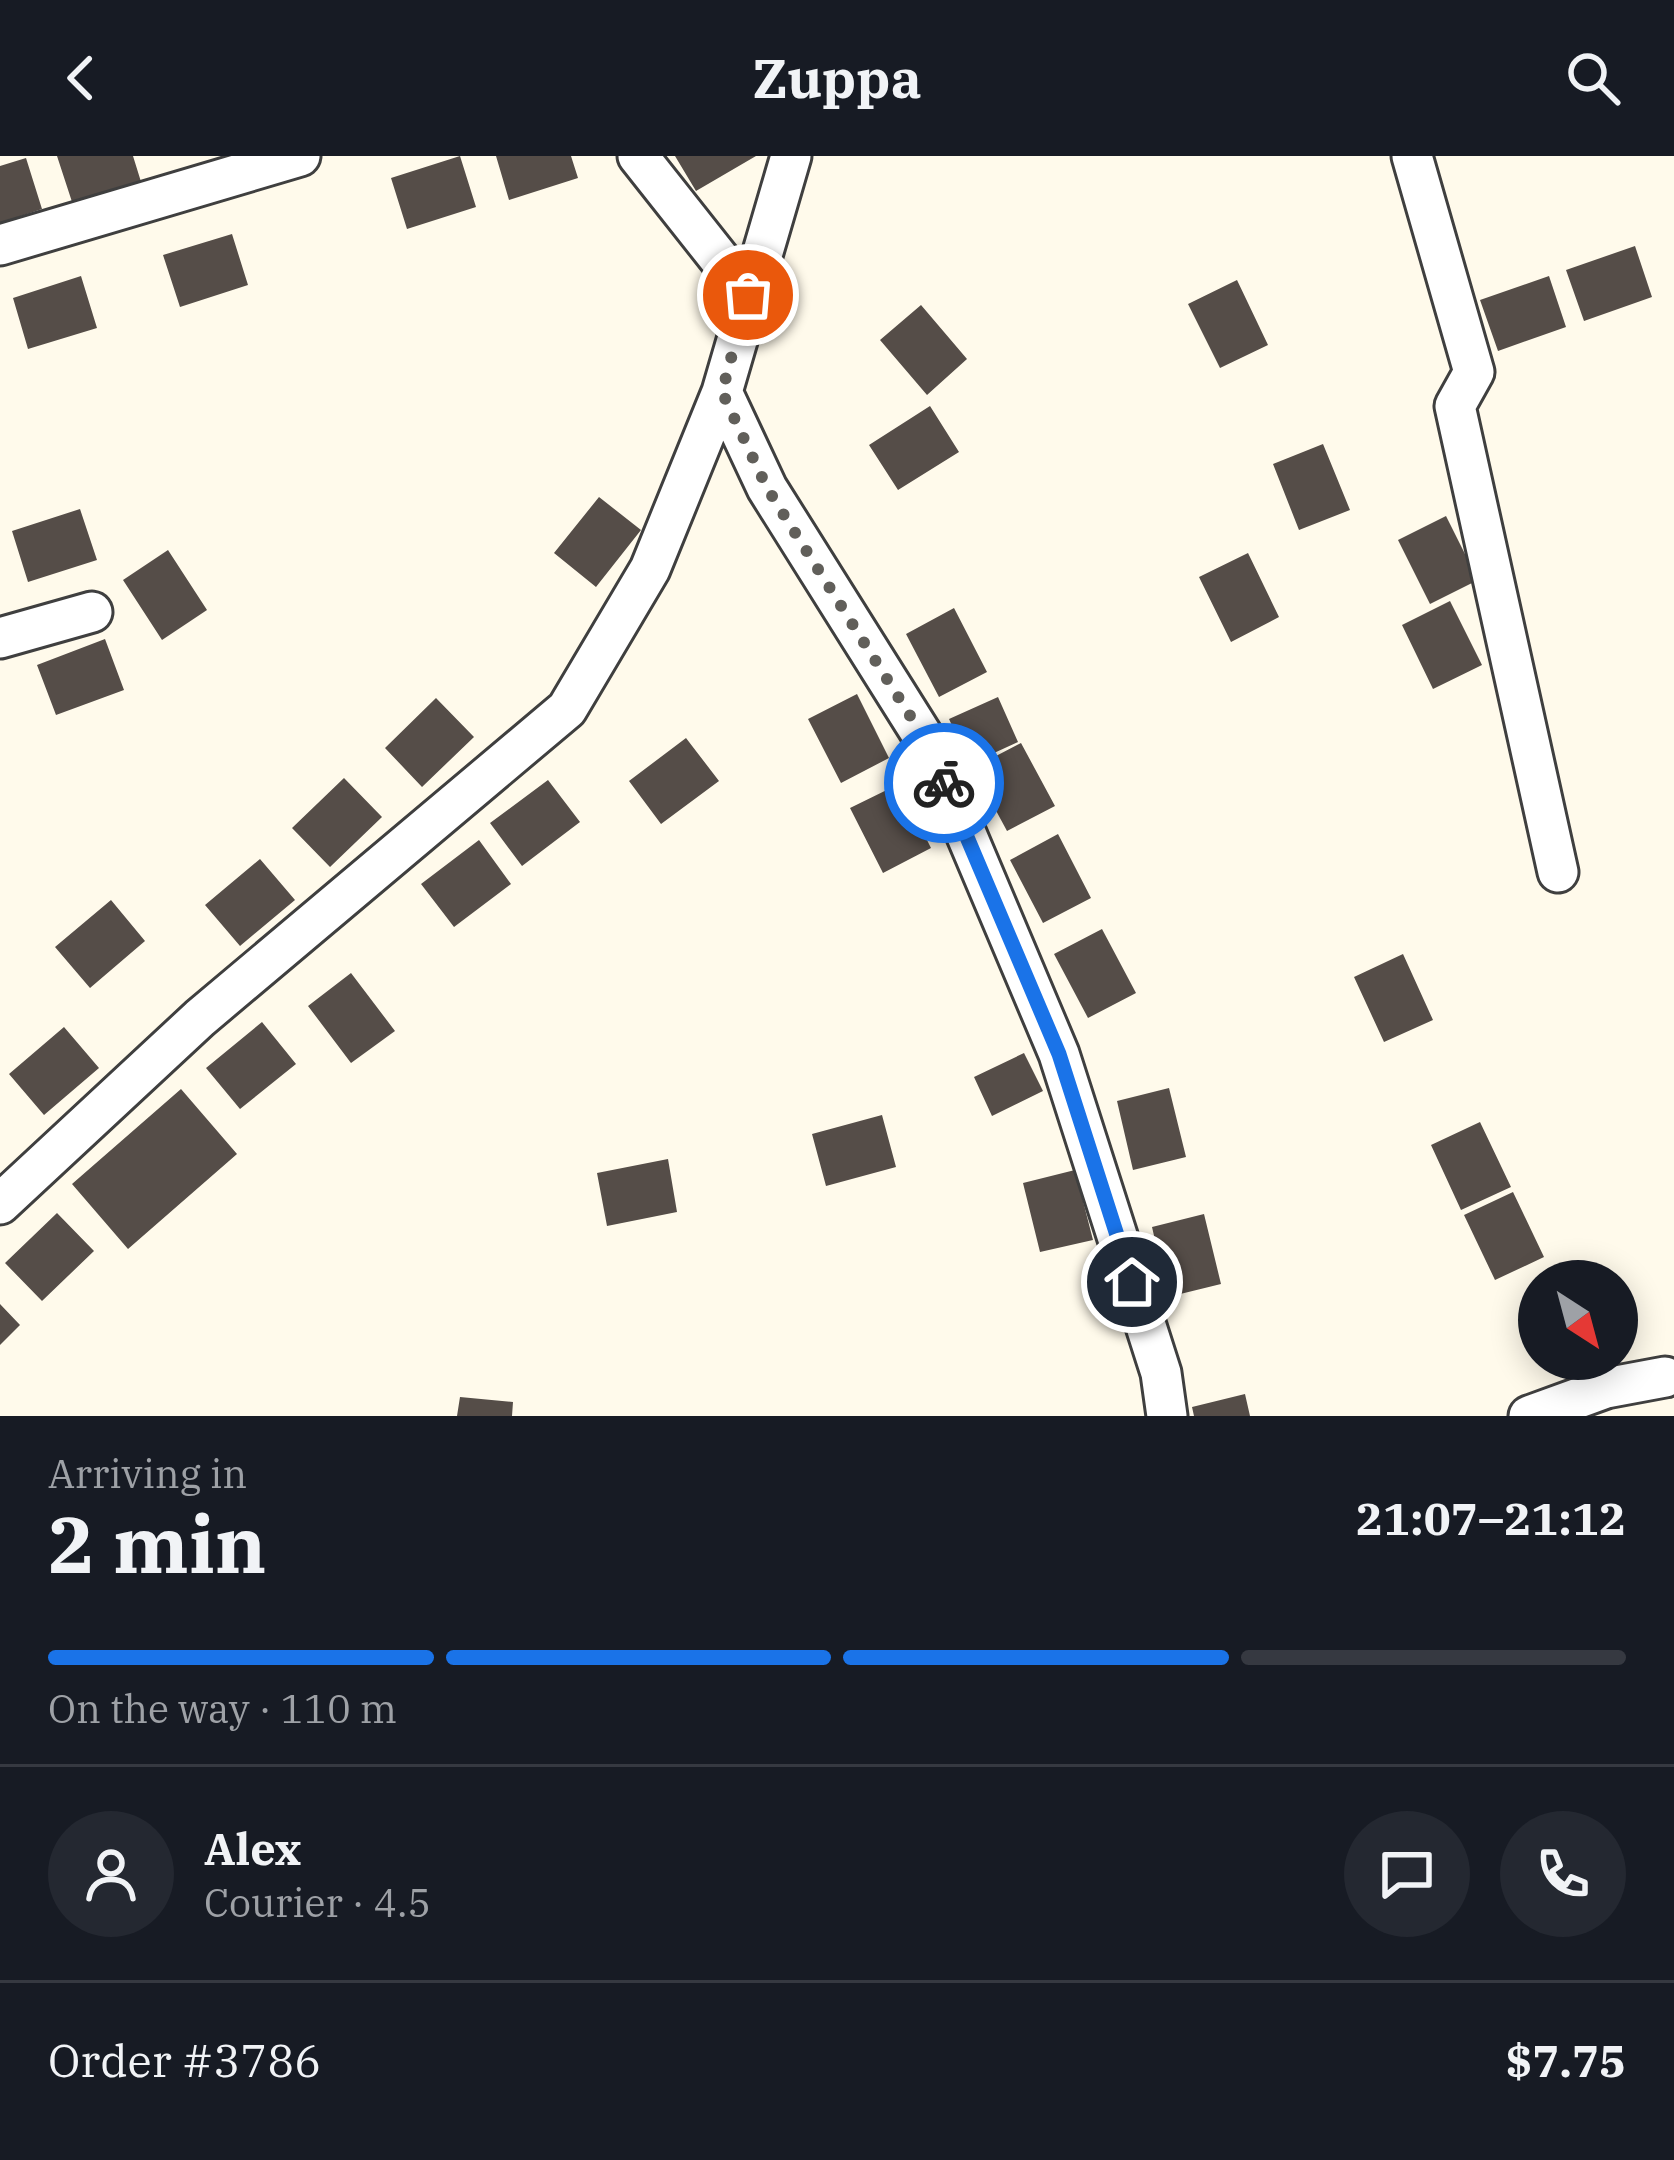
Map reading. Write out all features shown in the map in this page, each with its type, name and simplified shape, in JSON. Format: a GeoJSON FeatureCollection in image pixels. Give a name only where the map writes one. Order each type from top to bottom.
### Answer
{"type":"FeatureCollection","features":[{"type":"Feature","properties":{"kind":"street"},"geometry":{"type":"LineString","coordinates":[[0,244],[300,156]]}},
{"type":"Feature","properties":{"kind":"street"},"geometry":{"type":"LineString","coordinates":[[638,156],[748,295]]}},
{"type":"Feature","properties":{"kind":"street"},"geometry":{"type":"LineString","coordinates":[[0,1204],[200,1018],[567,709],[650,569],[722,392],[791,156]]}},
{"type":"Feature","properties":{"kind":"street"},"geometry":{"type":"LineString","coordinates":[[1412,156],[1474,372],[1455,406],[1558,872]]}},
{"type":"Feature","properties":{"kind":"street"},"geometry":{"type":"LineString","coordinates":[[722,392],[767,488],[929,746],[1059,1054],[1161,1373],[1166,1416]]}},
{"type":"Feature","properties":{"kind":"street"},"geometry":{"type":"LineString","coordinates":[[0,638],[92,612]]}},
{"type":"Feature","properties":{"kind":"street"},"geometry":{"type":"LineString","coordinates":[[1529,1416],[1606,1388],[1665,1378]]}},
{"type":"Feature","properties":{"kind":"building"},"geometry":{"type":"Polygon","coordinates":[[[57,156],[133,156],[142,185],[74,208],[57,156]]]}},
{"type":"Feature","properties":{"kind":"building"},"geometry":{"type":"Polygon","coordinates":[[[460,156],[476,207],[407,229],[391,178],[460,156]]]}},
{"type":"Feature","properties":{"kind":"building"},"geometry":{"type":"Polygon","coordinates":[[[496,156],[571,156],[578,178],[509,200],[496,156]]]}},
{"type":"Feature","properties":{"kind":"building"},"geometry":{"type":"Polygon","coordinates":[[[675,156],[756,156],[696,191],[675,156]]]}},
{"type":"Feature","properties":{"kind":"building"},"geometry":{"type":"Polygon","coordinates":[[[26,158],[42,209],[0,223],[0,166],[26,158]]]}},
{"type":"Feature","properties":{"kind":"building"},"geometry":{"type":"Polygon","coordinates":[[[232,234],[248,285],[180,307],[163,255],[232,234]]]}},
{"type":"Feature","properties":{"kind":"building"},"geometry":{"type":"Polygon","coordinates":[[[1635,246],[1652,297],[1584,321],[1566,270],[1635,246]]]}},
{"type":"Feature","properties":{"kind":"building"},"geometry":{"type":"Polygon","coordinates":[[[81,276],[97,328],[28,349],[13,298],[81,276]]]}},
{"type":"Feature","properties":{"kind":"building"},"geometry":{"type":"Polygon","coordinates":[[[1549,276],[1566,327],[1498,351],[1480,300],[1549,276]]]}},
{"type":"Feature","properties":{"kind":"building"},"geometry":{"type":"Polygon","coordinates":[[[1237,280],[1268,345],[1220,368],[1188,304],[1237,280]]]}},
{"type":"Feature","properties":{"kind":"building"},"geometry":{"type":"Polygon","coordinates":[[[921,305],[967,359],[927,395],[880,340],[921,305]]]}},
{"type":"Feature","properties":{"kind":"building"},"geometry":{"type":"Polygon","coordinates":[[[930,406],[959,452],[898,490],[869,445],[930,406]]]}},
{"type":"Feature","properties":{"kind":"building"},"geometry":{"type":"Polygon","coordinates":[[[1323,444],[1350,510],[1299,530],[1273,464],[1323,444]]]}},
{"type":"Feature","properties":{"kind":"building"},"geometry":{"type":"Polygon","coordinates":[[[599,497],[641,530],[596,587],[554,553],[599,497]]]}},
{"type":"Feature","properties":{"kind":"building"},"geometry":{"type":"Polygon","coordinates":[[[80,509],[97,560],[28,582],[12,531],[80,509]]]}},
{"type":"Feature","properties":{"kind":"building"},"geometry":{"type":"Polygon","coordinates":[[[1446,516],[1478,580],[1430,604],[1398,540],[1446,516]]]}},
{"type":"Feature","properties":{"kind":"building"},"geometry":{"type":"Polygon","coordinates":[[[168,550],[207,610],[162,640],[123,580],[168,550]]]}},
{"type":"Feature","properties":{"kind":"building"},"geometry":{"type":"Polygon","coordinates":[[[1248,553],[1279,617],[1231,642],[1199,577],[1248,553]]]}},
{"type":"Feature","properties":{"kind":"building"},"geometry":{"type":"Polygon","coordinates":[[[1450,601],[1482,665],[1433,689],[1402,625],[1450,601]]]}},
{"type":"Feature","properties":{"kind":"building"},"geometry":{"type":"Polygon","coordinates":[[[954,608],[987,672],[939,697],[906,634],[954,608]]]}},
{"type":"Feature","properties":{"kind":"building"},"geometry":{"type":"Polygon","coordinates":[[[105,639],[124,690],[56,715],[37,665],[105,639]]]}},
{"type":"Feature","properties":{"kind":"building"},"geometry":{"type":"Polygon","coordinates":[[[857,694],[889,758],[841,783],[808,719],[857,694]]]}},
{"type":"Feature","properties":{"kind":"building"},"geometry":{"type":"Polygon","coordinates":[[[998,697],[1018,742],[970,764],[949,719],[998,697]]]}},
{"type":"Feature","properties":{"kind":"building"},"geometry":{"type":"Polygon","coordinates":[[[436,698],[474,737],[422,787],[385,748],[436,698]]]}},
{"type":"Feature","properties":{"kind":"building"},"geometry":{"type":"Polygon","coordinates":[[[686,738],[719,781],[661,824],[629,781],[686,738]]]}},
{"type":"Feature","properties":{"kind":"building"},"geometry":{"type":"Polygon","coordinates":[[[1021,743],[1055,806],[1007,831],[973,768],[1021,743]]]}},
{"type":"Feature","properties":{"kind":"building"},"geometry":{"type":"Polygon","coordinates":[[[344,778],[382,817],[330,867],[292,828],[344,778]]]}},
{"type":"Feature","properties":{"kind":"building"},"geometry":{"type":"Polygon","coordinates":[[[548,780],[580,822],[522,866],[490,823],[548,780]]]}},
{"type":"Feature","properties":{"kind":"building"},"geometry":{"type":"Polygon","coordinates":[[[899,784],[931,848],[883,873],[850,808],[899,784]]]}},
{"type":"Feature","properties":{"kind":"building"},"geometry":{"type":"Polygon","coordinates":[[[1058,834],[1091,898],[1043,923],[1010,860],[1058,834]]]}},
{"type":"Feature","properties":{"kind":"building"},"geometry":{"type":"Polygon","coordinates":[[[479,840],[511,884],[454,927],[421,884],[479,840]]]}},
{"type":"Feature","properties":{"kind":"building"},"geometry":{"type":"Polygon","coordinates":[[[260,859],[295,900],[240,946],[205,905],[260,859]]]}},
{"type":"Feature","properties":{"kind":"building"},"geometry":{"type":"Polygon","coordinates":[[[111,900],[145,941],[90,988],[55,947],[111,900]]]}},
{"type":"Feature","properties":{"kind":"building"},"geometry":{"type":"Polygon","coordinates":[[[1102,929],[1136,993],[1088,1018],[1054,954],[1102,929]]]}},
{"type":"Feature","properties":{"kind":"building"},"geometry":{"type":"Polygon","coordinates":[[[1403,954],[1433,1020],[1384,1042],[1354,977],[1403,954]]]}},
{"type":"Feature","properties":{"kind":"building"},"geometry":{"type":"Polygon","coordinates":[[[351,973],[395,1031],[351,1063],[308,1006],[351,973]]]}},
{"type":"Feature","properties":{"kind":"building"},"geometry":{"type":"Polygon","coordinates":[[[262,1022],[296,1064],[240,1109],[206,1068],[262,1022]]]}},
{"type":"Feature","properties":{"kind":"building"},"geometry":{"type":"Polygon","coordinates":[[[64,1027],[99,1068],[44,1115],[9,1074],[64,1027]]]}},
{"type":"Feature","properties":{"kind":"building"},"geometry":{"type":"Polygon","coordinates":[[[1024,1053],[1043,1091],[992,1116],[974,1077],[1024,1053]]]}},
{"type":"Feature","properties":{"kind":"building"},"geometry":{"type":"Polygon","coordinates":[[[1169,1088],[1186,1157],[1133,1170],[1117,1101],[1169,1088]]]}},
{"type":"Feature","properties":{"kind":"building"},"geometry":{"type":"Polygon","coordinates":[[[181,1089],[237,1154],[128,1249],[72,1184],[181,1089]]]}},
{"type":"Feature","properties":{"kind":"building"},"geometry":{"type":"Polygon","coordinates":[[[882,1115],[896,1167],[826,1186],[812,1134],[882,1115]]]}},
{"type":"Feature","properties":{"kind":"building"},"geometry":{"type":"Polygon","coordinates":[[[1480,1122],[1511,1187],[1461,1210],[1431,1145],[1480,1122]]]}},
{"type":"Feature","properties":{"kind":"building"},"geometry":{"type":"Polygon","coordinates":[[[668,1159],[677,1212],[607,1226],[597,1173],[668,1159]]]}},
{"type":"Feature","properties":{"kind":"building"},"geometry":{"type":"Polygon","coordinates":[[[1075,1170],[1093,1240],[1040,1252],[1023,1183],[1075,1170]]]}},
{"type":"Feature","properties":{"kind":"building"},"geometry":{"type":"Polygon","coordinates":[[[1513,1192],[1544,1257],[1518,1260],[1518,1269],[1495,1280],[1464,1215],[1513,1192]]]}},
{"type":"Feature","properties":{"kind":"building"},"geometry":{"type":"Polygon","coordinates":[[[57,1213],[94,1251],[42,1301],[5,1263],[57,1213]]]}},
{"type":"Feature","properties":{"kind":"building"},"geometry":{"type":"Polygon","coordinates":[[[1204,1214],[1221,1284],[1168,1297],[1152,1227],[1204,1214]]]}},
{"type":"Feature","properties":{"kind":"building"},"geometry":{"type":"Polygon","coordinates":[[[0,1304],[20,1325],[0,1345],[0,1304]]]}},
{"type":"Feature","properties":{"kind":"building"},"geometry":{"type":"Polygon","coordinates":[[[1245,1394],[1250,1416],[1194,1416],[1192,1407],[1245,1394]]]}},
{"type":"Feature","properties":{"kind":"building"},"geometry":{"type":"Polygon","coordinates":[[[460,1397],[513,1402],[512,1416],[457,1416],[460,1397]]]}},
{"type":"Feature","properties":{"kind":"way so far"},"geometry":{"type":"LineString","coordinates":[[748,295],[722,392],[767,488],[929,746],[944,783]]}},
{"type":"Feature","properties":{"kind":"route"},"geometry":{"type":"LineString","coordinates":[[944,783],[1059,1054],[1132,1282]]}}]}
